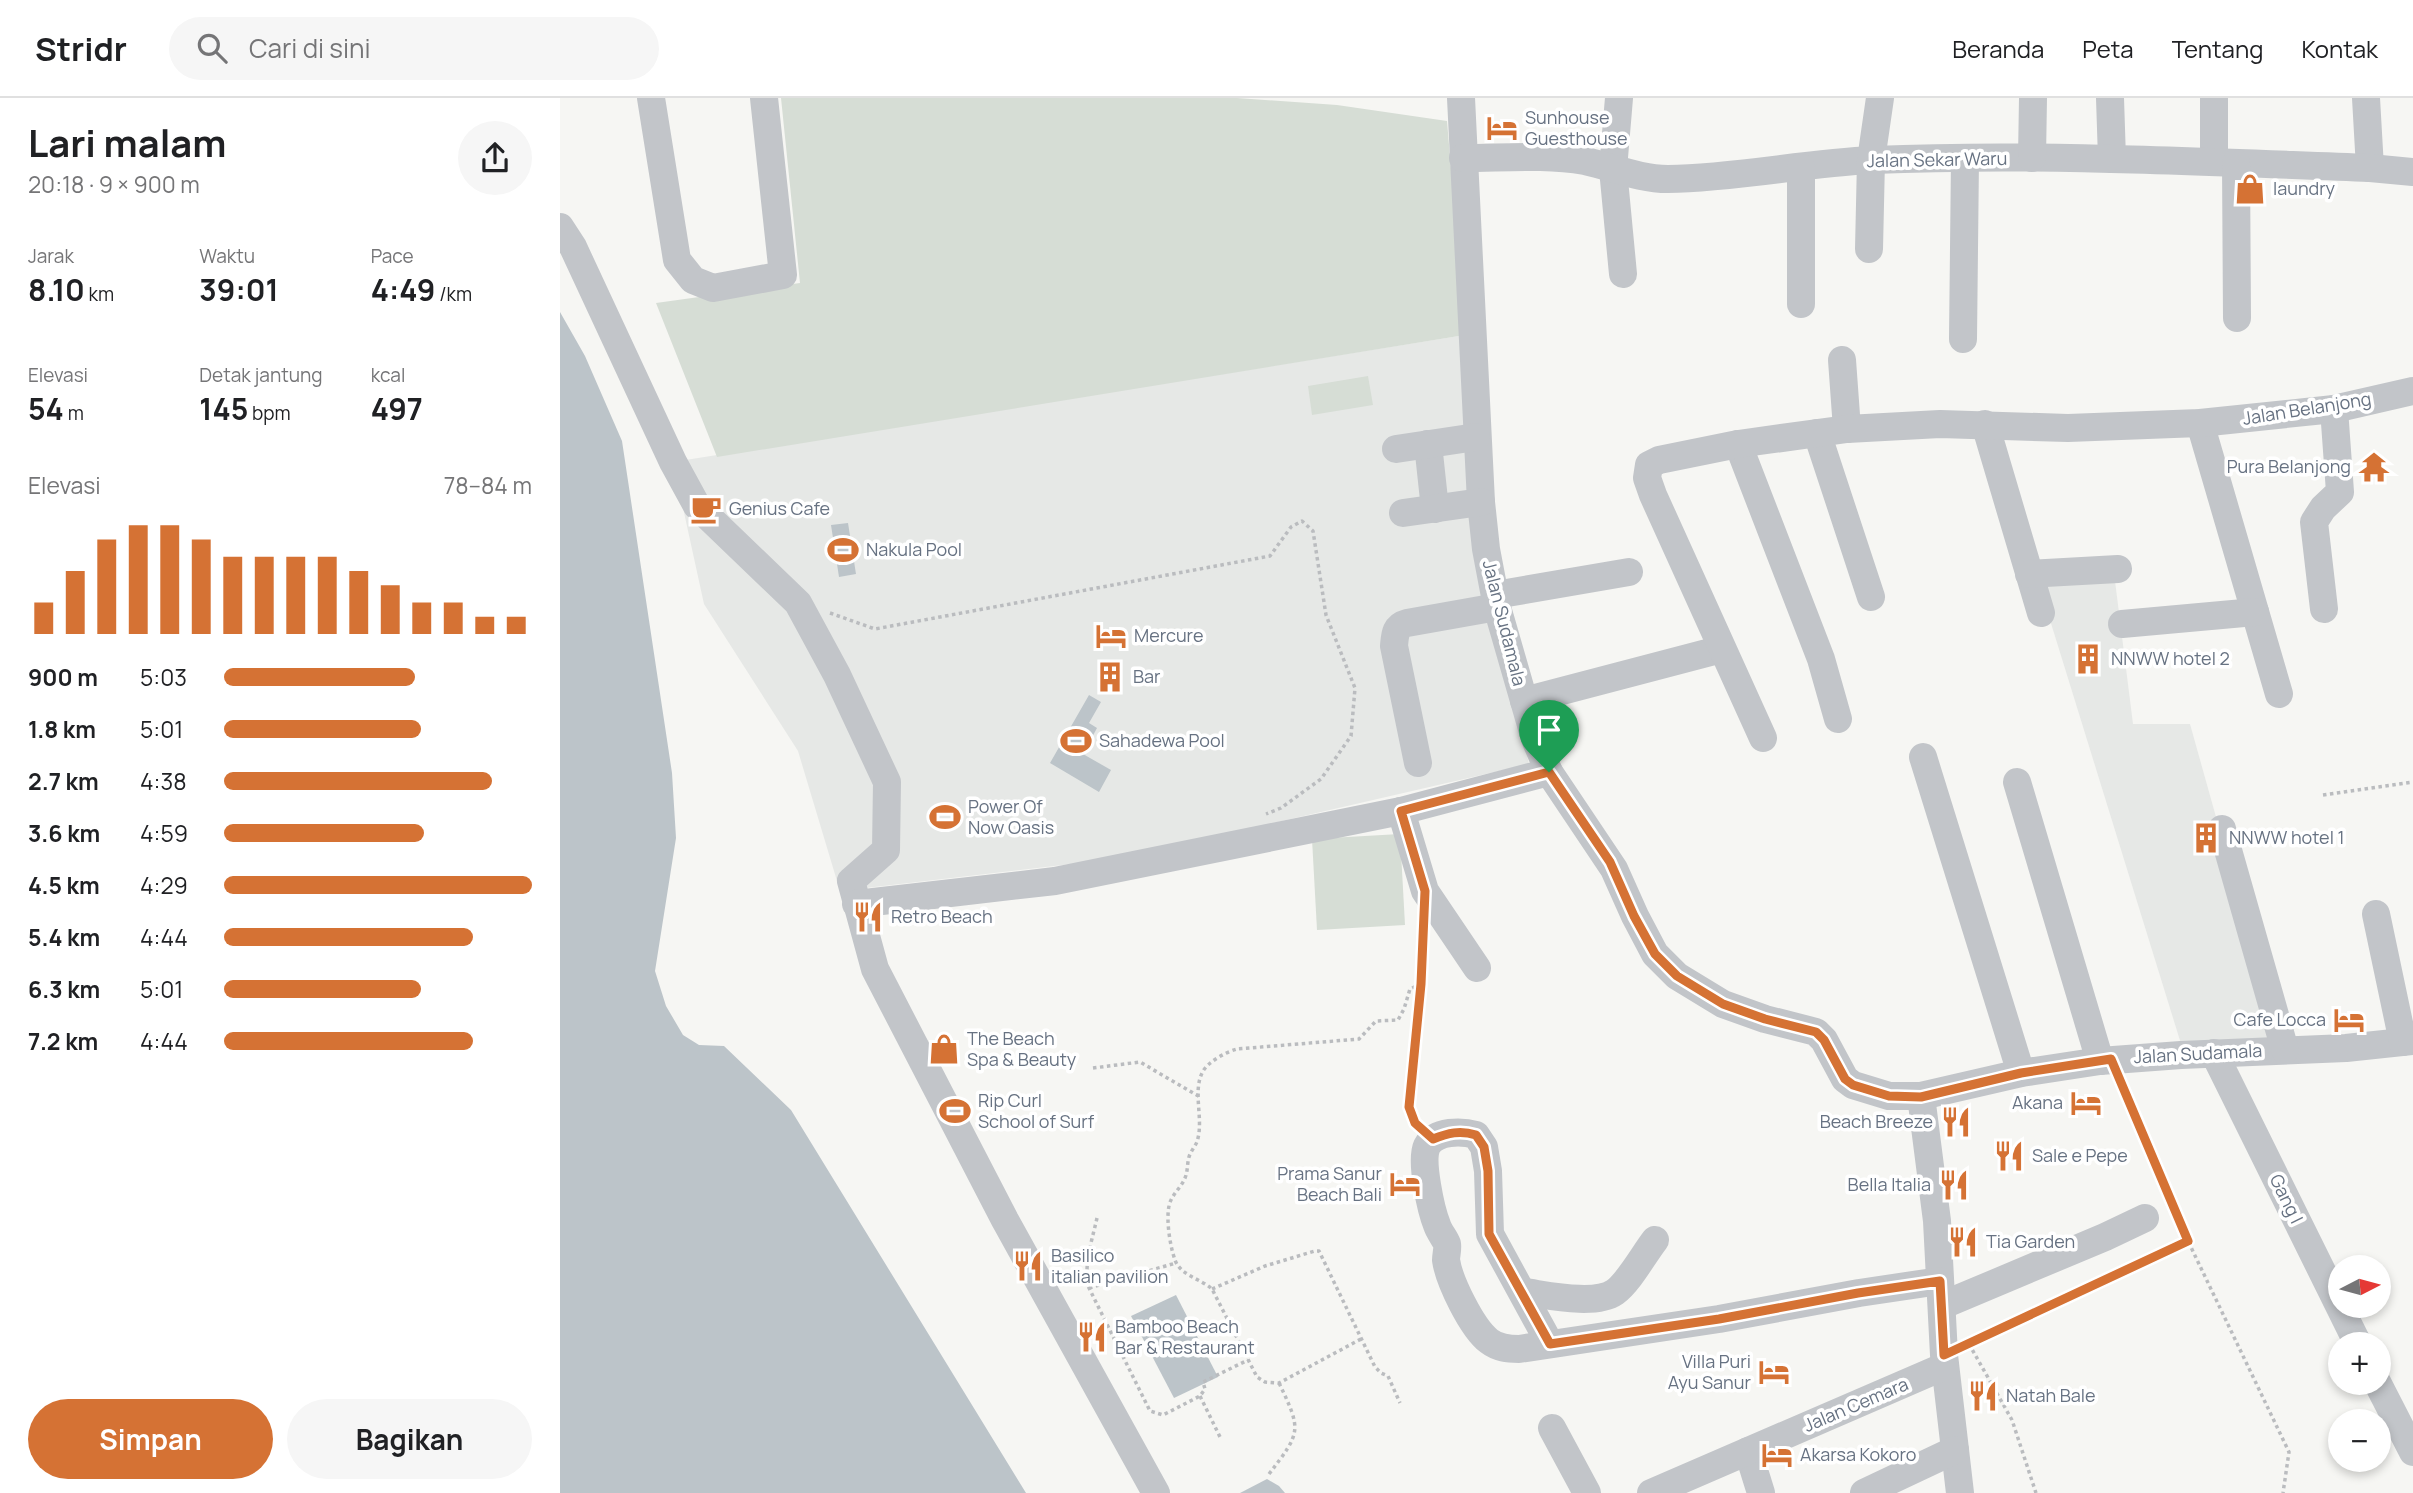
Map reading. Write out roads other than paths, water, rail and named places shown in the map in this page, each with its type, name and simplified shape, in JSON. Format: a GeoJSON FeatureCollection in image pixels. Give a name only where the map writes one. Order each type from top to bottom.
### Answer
{"type":"FeatureCollection","features":[{"type":"Feature","properties":{"kind":"street"},"geometry":{"type":"LineString","coordinates":[[652,98],[677,260],[693,280],[713,288],[783,275],[764,98]]}},
{"type":"Feature","properties":{"kind":"street","name":"Jalan Sudamala"},"geometry":{"type":"LineString","coordinates":[[1461,98],[1476,437],[1481,502],[1496,601],[1535,739],[1549,772],[1610,862],[1634,916],[1655,954],[1677,976],[1723,1004],[1765,1019],[1816,1032],[1824,1040],[1845,1079],[1853,1085],[1889,1096],[1921,1097],[2021,1073],[2105,1060],[2346,1048],[2408,1042]]}},
{"type":"Feature","properties":{"kind":"street"},"geometry":{"type":"LineString","coordinates":[[1619,98],[1613,169],[1623,274]]}},
{"type":"Feature","properties":{"kind":"street"},"geometry":{"type":"LineString","coordinates":[[1869,249],[1871,160],[1880,98]]}},
{"type":"Feature","properties":{"kind":"street"},"geometry":{"type":"LineString","coordinates":[[2032,158],[2034,98]]}},
{"type":"Feature","properties":{"kind":"street"},"geometry":{"type":"LineString","coordinates":[[2110,98],[2112,159]]}},
{"type":"Feature","properties":{"kind":"street"},"geometry":{"type":"LineString","coordinates":[[2214,98],[2225,163],[2237,318]]}},
{"type":"Feature","properties":{"kind":"street"},"geometry":{"type":"LineString","coordinates":[[2366,98],[2370,168]]}},
{"type":"Feature","properties":{"kind":"street","name":"Jalan Sekar Waru"},"geometry":{"type":"LineString","coordinates":[[1463,158],[1585,161],[1664,179],[1709,177],[1871,160],[2032,158],[2370,168],[2413,172]]}},
{"type":"Feature","properties":{"kind":"street"},"geometry":{"type":"LineString","coordinates":[[1963,339],[1965,159]]}},
{"type":"Feature","properties":{"kind":"street"},"geometry":{"type":"LineString","coordinates":[[1801,168],[1801,304]]}},
{"type":"Feature","properties":{"kind":"street"},"geometry":{"type":"LineString","coordinates":[[560,227],[573,247],[673,463],[697,506],[798,603],[837,676],[887,782],[886,850],[851,881],[875,969],[1005,1220],[1156,1493]]}},
{"type":"Feature","properties":{"kind":"street"},"geometry":{"type":"LineString","coordinates":[[1842,360],[1847,429]]}},
{"type":"Feature","properties":{"kind":"street","name":"Jalan Belanjong"},"geometry":{"type":"LineString","coordinates":[[1723,649],[1653,495],[1646,472],[1649,465],[1659,460],[1738,444],[1847,429],[1940,424],[2068,428],[2200,423],[2334,409],[2413,391]]}},
{"type":"Feature","properties":{"kind":"street"},"geometry":{"type":"LineString","coordinates":[[2324,609],[2314,522],[2323,508],[2340,492],[2334,409]]}},
{"type":"Feature","properties":{"kind":"street"},"geometry":{"type":"LineString","coordinates":[[2200,423],[2279,694]]}},
{"type":"Feature","properties":{"kind":"street"},"geometry":{"type":"LineString","coordinates":[[1985,424],[2041,613]]}},
{"type":"Feature","properties":{"kind":"street"},"geometry":{"type":"LineString","coordinates":[[1817,433],[1871,597]]}},
{"type":"Feature","properties":{"kind":"street"},"geometry":{"type":"LineString","coordinates":[[1396,449],[1476,437]]}},
{"type":"Feature","properties":{"kind":"street"},"geometry":{"type":"LineString","coordinates":[[1428,444],[1436,509]]}},
{"type":"Feature","properties":{"kind":"street"},"geometry":{"type":"LineString","coordinates":[[1738,444],[1821,660],[1838,719]]}},
{"type":"Feature","properties":{"kind":"street"},"geometry":{"type":"LineString","coordinates":[[1403,513],[1481,502]]}},
{"type":"Feature","properties":{"kind":"street"},"geometry":{"type":"LineString","coordinates":[[2029,574],[2118,569]]}},
{"type":"Feature","properties":{"kind":"street"},"geometry":{"type":"LineString","coordinates":[[1418,763],[1394,646],[1395,633],[1401,624],[1629,572]]}},
{"type":"Feature","properties":{"kind":"street"},"geometry":{"type":"LineString","coordinates":[[2122,624],[2255,612]]}},
{"type":"Feature","properties":{"kind":"street"},"geometry":{"type":"LineString","coordinates":[[1524,701],[1723,649],[1763,738]]}},
{"type":"Feature","properties":{"kind":"street"},"geometry":{"type":"LineString","coordinates":[[1923,757],[2021,1073]]}},
{"type":"Feature","properties":{"kind":"street"},"geometry":{"type":"LineString","coordinates":[[856,904],[1055,881],[1401,811],[1549,772]]}},
{"type":"Feature","properties":{"kind":"street"},"geometry":{"type":"LineString","coordinates":[[2017,782],[2105,1060]]}},
{"type":"Feature","properties":{"kind":"street"},"geometry":{"type":"LineString","coordinates":[[1401,811],[1425,891],[1477,968]]}},
{"type":"Feature","properties":{"kind":"street"},"geometry":{"type":"LineString","coordinates":[[2222,828],[2285,1050]]}},
{"type":"Feature","properties":{"kind":"street"},"geometry":{"type":"LineString","coordinates":[[2376,914],[2408,1042]]}},
{"type":"Feature","properties":{"kind":"street","name":"Gang I"},"geometry":{"type":"LineString","coordinates":[[2214,1053],[2352,1332]]}},
{"type":"Feature","properties":{"kind":"street"},"geometry":{"type":"LineString","coordinates":[[1921,1097],[1937,1221],[1944,1361],[1960,1493]]}},
{"type":"Feature","properties":{"kind":"street"},"geometry":{"type":"LineString","coordinates":[[1550,1344],[1524,1292],[1489,1234],[1488,1171],[1484,1147],[1476,1135],[1465,1132],[1448,1133],[1433,1139],[1426,1147],[1427,1187],[1438,1228],[1447,1244],[1446,1260],[1450,1273],[1469,1314],[1487,1340],[1506,1349],[1519,1349],[1719,1319],[1858,1293],[1942,1293],[2145,1218]]}},
{"type":"Feature","properties":{"kind":"street"},"geometry":{"type":"LineString","coordinates":[[1447,1244],[1489,1234]]}},
{"type":"Feature","properties":{"kind":"street"},"geometry":{"type":"LineString","coordinates":[[1524,1292],[1577,1298],[1597,1298],[1613,1294],[1655,1240]]}},
{"type":"Feature","properties":{"kind":"street","name":"Jalan Cemara"},"geometry":{"type":"LineString","coordinates":[[1651,1493],[1944,1361]]}},
{"type":"Feature","properties":{"kind":"street"},"geometry":{"type":"LineString","coordinates":[[2384,1395],[2413,1452]]}},
{"type":"Feature","properties":{"kind":"street"},"geometry":{"type":"LineString","coordinates":[[1552,1428],[1587,1493]]}},
{"type":"Feature","properties":{"kind":"street"},"geometry":{"type":"LineString","coordinates":[[1864,1493],[1955,1450]]}},
{"type":"Feature","properties":{"kind":"street"},"geometry":{"type":"LineString","coordinates":[[1748,1451],[1761,1493]]}},
{"type":"Feature","properties":{"kind":"place","name":"Sunhouse Guesthouse"},"geometry":{"type":"Point","coordinates":[1502,128]}},
{"type":"Feature","properties":{"kind":"place","name":"laundry"},"geometry":{"type":"Point","coordinates":[2250,189]}},
{"type":"Feature","properties":{"kind":"place","name":"Pura Belanjong"},"geometry":{"type":"Point","coordinates":[2374,467]}},
{"type":"Feature","properties":{"kind":"place","name":"Genius Cafe"},"geometry":{"type":"Point","coordinates":[706,509]}},
{"type":"Feature","properties":{"kind":"place","name":"Nakula Pool"},"geometry":{"type":"Point","coordinates":[843,550]}},
{"type":"Feature","properties":{"kind":"place","name":"Mercure"},"geometry":{"type":"Point","coordinates":[1111,636]}},
{"type":"Feature","properties":{"kind":"place","name":"NNWW hotel 2"},"geometry":{"type":"Point","coordinates":[2088,659]}},
{"type":"Feature","properties":{"kind":"place","name":"Bar"},"geometry":{"type":"Point","coordinates":[1110,677]}},
{"type":"Feature","properties":{"kind":"place","name":"Sahadewa Pool"},"geometry":{"type":"Point","coordinates":[1076,741]}},
{"type":"Feature","properties":{"kind":"place","name":"Power Of Now Oasis"},"geometry":{"type":"Point","coordinates":[945,817]}},
{"type":"Feature","properties":{"kind":"place","name":"NNWW hotel 1"},"geometry":{"type":"Point","coordinates":[2206,838]}},
{"type":"Feature","properties":{"kind":"place","name":"Retro Beach"},"geometry":{"type":"Point","coordinates":[868,917]}},
{"type":"Feature","properties":{"kind":"place","name":"Cafe Locca"},"geometry":{"type":"Point","coordinates":[2349,1020]}},
{"type":"Feature","properties":{"kind":"place","name":"The Beach Spa & Beauty"},"geometry":{"type":"Point","coordinates":[944,1049]}},
{"type":"Feature","properties":{"kind":"place","name":"Akana"},"geometry":{"type":"Point","coordinates":[2086,1103]}},
{"type":"Feature","properties":{"kind":"place","name":"Rip Curl School of Surf"},"geometry":{"type":"Point","coordinates":[955,1111]}},
{"type":"Feature","properties":{"kind":"place","name":"Beach Breeze"},"geometry":{"type":"Point","coordinates":[1956,1122]}},
{"type":"Feature","properties":{"kind":"place","name":"Sale e Pepe"},"geometry":{"type":"Point","coordinates":[2009,1156]}},
{"type":"Feature","properties":{"kind":"place","name":"Prama Sanur Beach Bali"},"geometry":{"type":"Point","coordinates":[1405,1184]}},
{"type":"Feature","properties":{"kind":"place","name":"Bella Italia"},"geometry":{"type":"Point","coordinates":[1954,1185]}},
{"type":"Feature","properties":{"kind":"place","name":"Tia Garden"},"geometry":{"type":"Point","coordinates":[1963,1242]}},
{"type":"Feature","properties":{"kind":"place","name":"Basilico italian pavilion"},"geometry":{"type":"Point","coordinates":[1028,1266]}},
{"type":"Feature","properties":{"kind":"place","name":"Bamboo Beach Bar & Restaurant"},"geometry":{"type":"Point","coordinates":[1092,1337]}},
{"type":"Feature","properties":{"kind":"place","name":"Villa Puri Ayu Sanur"},"geometry":{"type":"Point","coordinates":[1774,1372]}},
{"type":"Feature","properties":{"kind":"place","name":"Natah Bale"},"geometry":{"type":"Point","coordinates":[1983,1396]}},
{"type":"Feature","properties":{"kind":"place","name":"Akarsa Kokoro"},"geometry":{"type":"Point","coordinates":[1777,1455]}}]}
